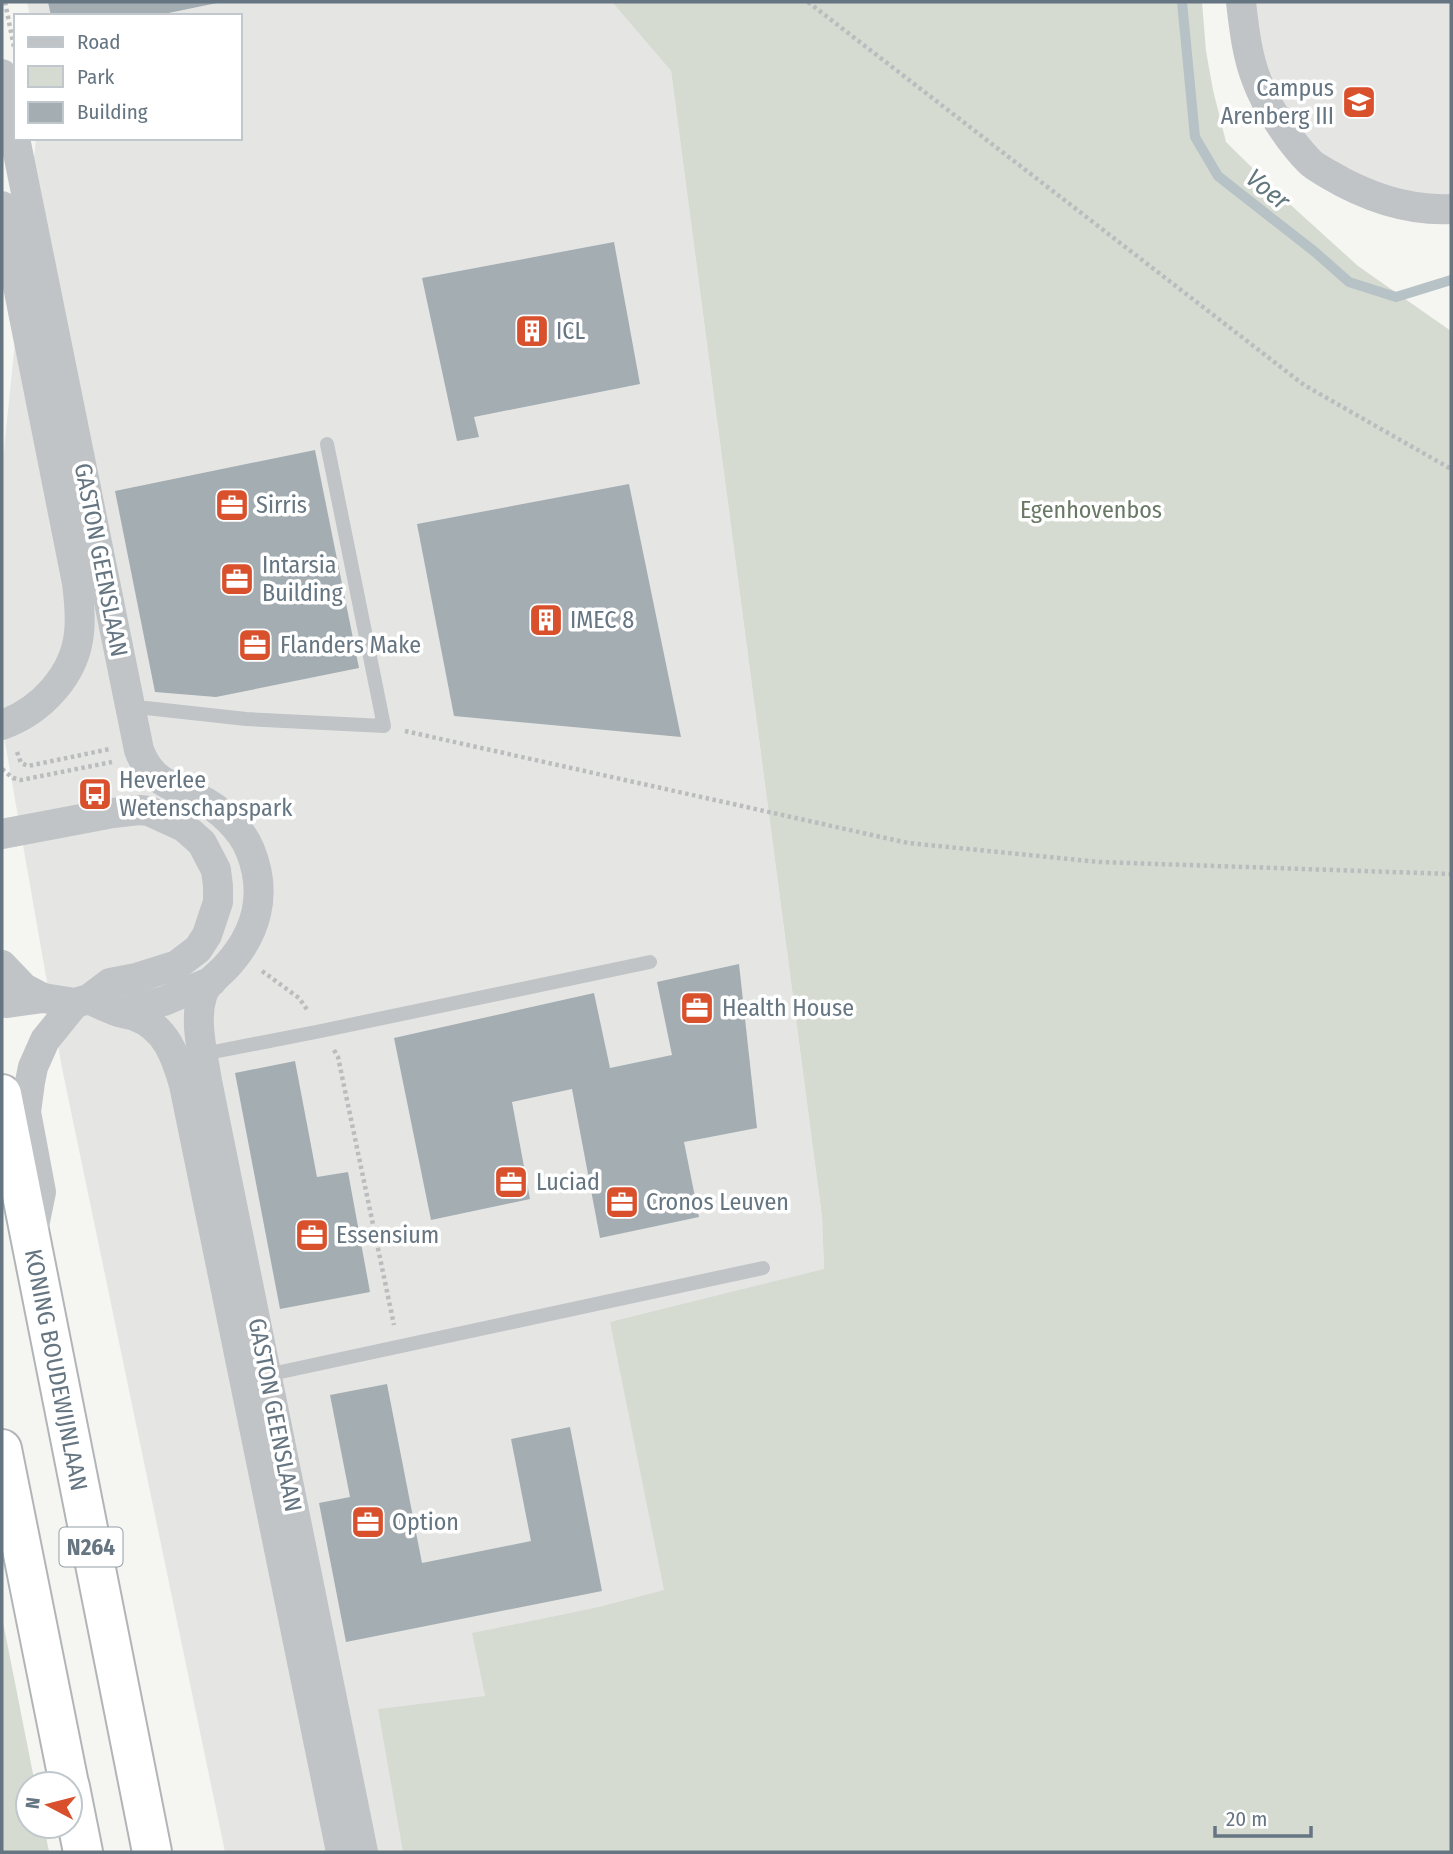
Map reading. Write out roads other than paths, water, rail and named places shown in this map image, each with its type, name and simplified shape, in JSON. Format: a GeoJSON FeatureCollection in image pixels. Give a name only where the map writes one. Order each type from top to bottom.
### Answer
{"type":"FeatureCollection","features":[{"type":"Feature","properties":{"kind":"highway","name":"KONING BOUDEWIJNLAAN"},"geometry":{"type":"LineString","coordinates":[[2,1094],[152,1852]]}},
{"type":"Feature","properties":{"kind":"highway","name":"N264"},"geometry":{"type":"LineString","coordinates":[[2,1449],[67,1770]]}},
{"type":"Feature","properties":{"kind":"street"},"geometry":{"type":"LineString","coordinates":[[1241,2],[1257,82],[1278,121],[1311,163],[1351,188],[1389,201],[1433,210],[1451,209]]}},
{"type":"Feature","properties":{"kind":"street","name":"GASTON GEENSLAAN"},"geometry":{"type":"LineString","coordinates":[[2,74],[14,133]]}},
{"type":"Feature","properties":{"kind":"street","name":"GASTON GEENSLAAN"},"geometry":{"type":"LineString","coordinates":[[15,140],[139,750],[145,763],[158,779],[218,810],[237,829],[250,849],[260,887],[253,927],[237,953],[203,992],[199,1012],[203,1054],[255,1378],[341,1852]]}},
{"type":"Feature","properties":{"kind":"street","name":"GASTON GEENSLAAN"},"geometry":{"type":"LineString","coordinates":[[2,206],[77,583],[79,610],[79,634],[75,651],[62,678],[43,701],[16,720],[9,736]]}},
{"type":"Feature","properties":{"kind":"street"},"geometry":{"type":"LineString","coordinates":[[2,834],[113,813],[149,811],[184,827],[202,843],[216,870],[218,902],[212,923],[198,949],[177,965],[110,983],[82,1001],[45,1040],[32,1074],[26,1112],[41,1192],[30,1241]]}},
{"type":"Feature","properties":{"kind":"street"},"geometry":{"type":"LineString","coordinates":[[2,852],[31,829]]}},
{"type":"Feature","properties":{"kind":"street"},"geometry":{"type":"LineString","coordinates":[[2,965],[24,988],[43,998]]}},
{"type":"Feature","properties":{"kind":"street","name":"GASTON GEENSLAAN"},"geometry":{"type":"LineString","coordinates":[[119,1012],[164,1001],[212,981]]}},
{"type":"Feature","properties":{"kind":"street","name":"GASTON GEENSLAAN"},"geometry":{"type":"LineString","coordinates":[[2,1002],[43,998],[82,1001],[137,1016],[158,1030],[176,1056],[255,1378],[363,1852]]}},
{"type":"Feature","properties":{"kind":"lane"},"geometry":{"type":"LineString","coordinates":[[146,708],[246,719],[384,726],[327,444]]}},
{"type":"Feature","properties":{"kind":"lane"},"geometry":{"type":"LineString","coordinates":[[203,1054],[650,962]]}},
{"type":"Feature","properties":{"kind":"lane"},"geometry":{"type":"LineString","coordinates":[[255,1378],[763,1268]]}},
{"type":"Feature","properties":{"kind":"waterway","name":"Voer"},"geometry":{"type":"LineString","coordinates":[[1182,2],[1195,137],[1218,176],[1349,282],[1396,297],[1451,280]]}},
{"type":"Feature","properties":{"kind":"place","name":"Campus Arenberg III"},"geometry":{"type":"Point","coordinates":[1359,102]}},
{"type":"Feature","properties":{"kind":"place","name":"ICL"},"geometry":{"type":"Point","coordinates":[532,331]}},
{"type":"Feature","properties":{"kind":"place","name":"Sirris"},"geometry":{"type":"Point","coordinates":[232,505]}},
{"type":"Feature","properties":{"kind":"place","name":"Intarsia Building"},"geometry":{"type":"Point","coordinates":[237,579]}},
{"type":"Feature","properties":{"kind":"place","name":"IMEC 8"},"geometry":{"type":"Point","coordinates":[546,620]}},
{"type":"Feature","properties":{"kind":"place","name":"Flanders Make"},"geometry":{"type":"Point","coordinates":[255,645]}},
{"type":"Feature","properties":{"kind":"place","name":"Heverlee Wetenschapspark"},"geometry":{"type":"Point","coordinates":[95,794]}},
{"type":"Feature","properties":{"kind":"place","name":"Health House"},"geometry":{"type":"Point","coordinates":[697,1008]}},
{"type":"Feature","properties":{"kind":"place","name":"Luciad"},"geometry":{"type":"Point","coordinates":[511,1182]}},
{"type":"Feature","properties":{"kind":"place","name":"Cronos Leuven"},"geometry":{"type":"Point","coordinates":[622,1202]}},
{"type":"Feature","properties":{"kind":"place","name":"Essensium"},"geometry":{"type":"Point","coordinates":[312,1235]}},
{"type":"Feature","properties":{"kind":"place","name":"Option"},"geometry":{"type":"Point","coordinates":[368,1522]}},
{"type":"Feature","properties":{"kind":"park label","name":"Egenhovenbos"},"geometry":{"type":"Point","coordinates":[1091,510]}}]}
